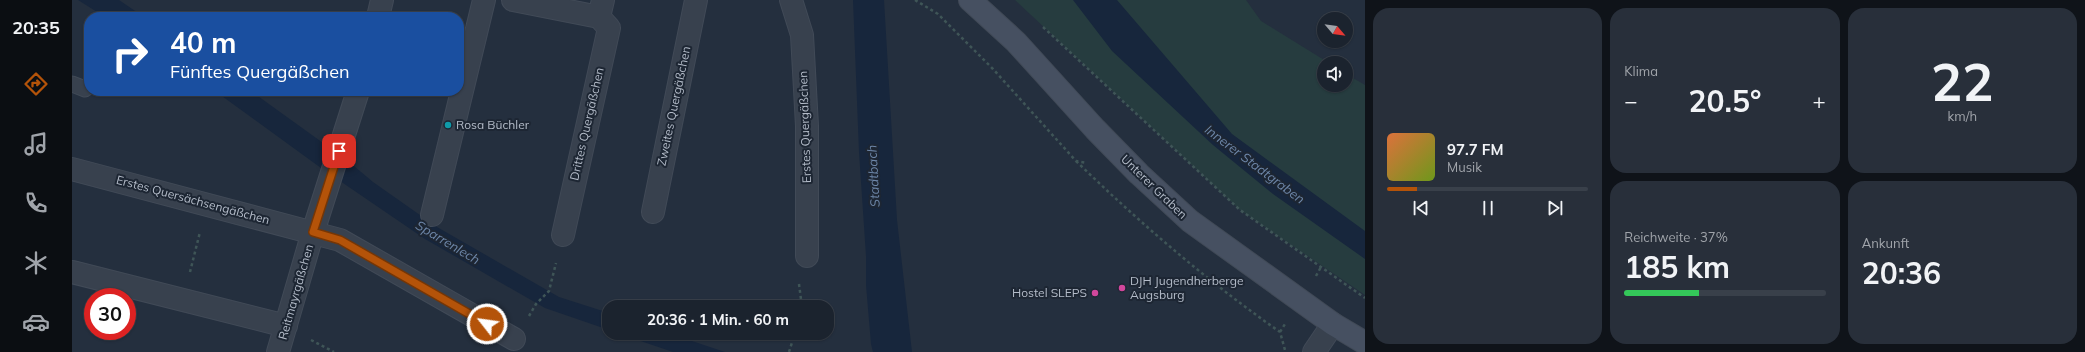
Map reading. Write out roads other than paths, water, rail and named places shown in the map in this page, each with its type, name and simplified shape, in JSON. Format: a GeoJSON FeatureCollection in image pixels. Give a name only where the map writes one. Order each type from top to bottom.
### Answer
{"type":"FeatureCollection","features":[{"type":"Feature","properties":{"kind":"street"},"geometry":{"type":"LineString","coordinates":[[379,12],[382,0]]}},
{"type":"Feature","properties":{"kind":"street"},"geometry":{"type":"LineString","coordinates":[[464,83],[484,0]]}},
{"type":"Feature","properties":{"kind":"street"},"geometry":{"type":"LineString","coordinates":[[513,0],[601,9]]}},
{"type":"Feature","properties":{"kind":"street","name":"Zweites Quergäßchen"},"geometry":{"type":"LineString","coordinates":[[653,212],[696,0]]}},
{"type":"Feature","properties":{"kind":"street","name":"Erstes Quergäßchen"},"geometry":{"type":"LineString","coordinates":[[791,0],[802,35],[807,126],[807,256]]}},
{"type":"Feature","properties":{"kind":"street","name":"Unterer Graben"},"geometry":{"type":"LineString","coordinates":[[970,0],[1016,42],[1128,164],[1190,221],[1333,324],[1365,343]]}},
{"type":"Feature","properties":{"kind":"street","name":"Drittes Quergäßchen"},"geometry":{"type":"LineString","coordinates":[[563,235],[609,28],[601,9]]}},
{"type":"Feature","properties":{"kind":"street","name":"Reitmayrgäßchen"},"geometry":{"type":"LineString","coordinates":[[278,352],[313,232],[356,96]]}},
{"type":"Feature","properties":{"kind":"street"},"geometry":{"type":"LineString","coordinates":[[432,215],[461,96]]}},
{"type":"Feature","properties":{"kind":"street","name":"Erstes Quersächsengäßchen"},"geometry":{"type":"LineString","coordinates":[[72,169],[340,240],[514,339]]}},
{"type":"Feature","properties":{"kind":"street"},"geometry":{"type":"LineString","coordinates":[[72,272],[286,326]]}},
{"type":"Feature","properties":{"kind":"street"},"geometry":{"type":"LineString","coordinates":[[1314,352],[1333,324]]}},
{"type":"Feature","properties":{"kind":"water"},"geometry":{"type":"Polygon","coordinates":[[[78,0],[119,0],[137,12],[97,12],[78,0]]]}},
{"type":"Feature","properties":{"kind":"water","name":"Stadtbach"},"geometry":{"type":"Polygon","coordinates":[[[853,0],[884,0],[897,220],[912,352],[873,352],[871,344],[866,285],[866,256],[859,152],[853,0]]]}},
{"type":"Feature","properties":{"kind":"water","name":"Innerer Stadtgraben"},"geometry":{"type":"Polygon","coordinates":[[[1073,0],[1117,0],[1232,134],[1365,231],[1365,259],[1273,194],[1213,145],[1112,51],[1073,0]]]}},
{"type":"Feature","properties":{"kind":"water","name":"Sparrenlech"},"geometry":{"type":"Polygon","coordinates":[[[222,96],[258,96],[348,161],[373,182],[437,227],[559,297],[602,311],[602,328],[545,308],[425,239],[321,168],[222,96]]]}},
{"type":"Feature","properties":{"kind":"water"},"geometry":{"type":"Polygon","coordinates":[[[638,340],[689,340],[725,352],[673,352],[638,340]]]}},
{"type":"Feature","properties":{"kind":"place","name":"Rosa Büchler"},"geometry":{"type":"Point","coordinates":[448,125]}},
{"type":"Feature","properties":{"kind":"place","name":"DJH Jugendherberge Augsburg"},"geometry":{"type":"Point","coordinates":[1122,288]}},
{"type":"Feature","properties":{"kind":"place","name":"Hostel SLEPS"},"geometry":{"type":"Point","coordinates":[1095,293]}}]}
